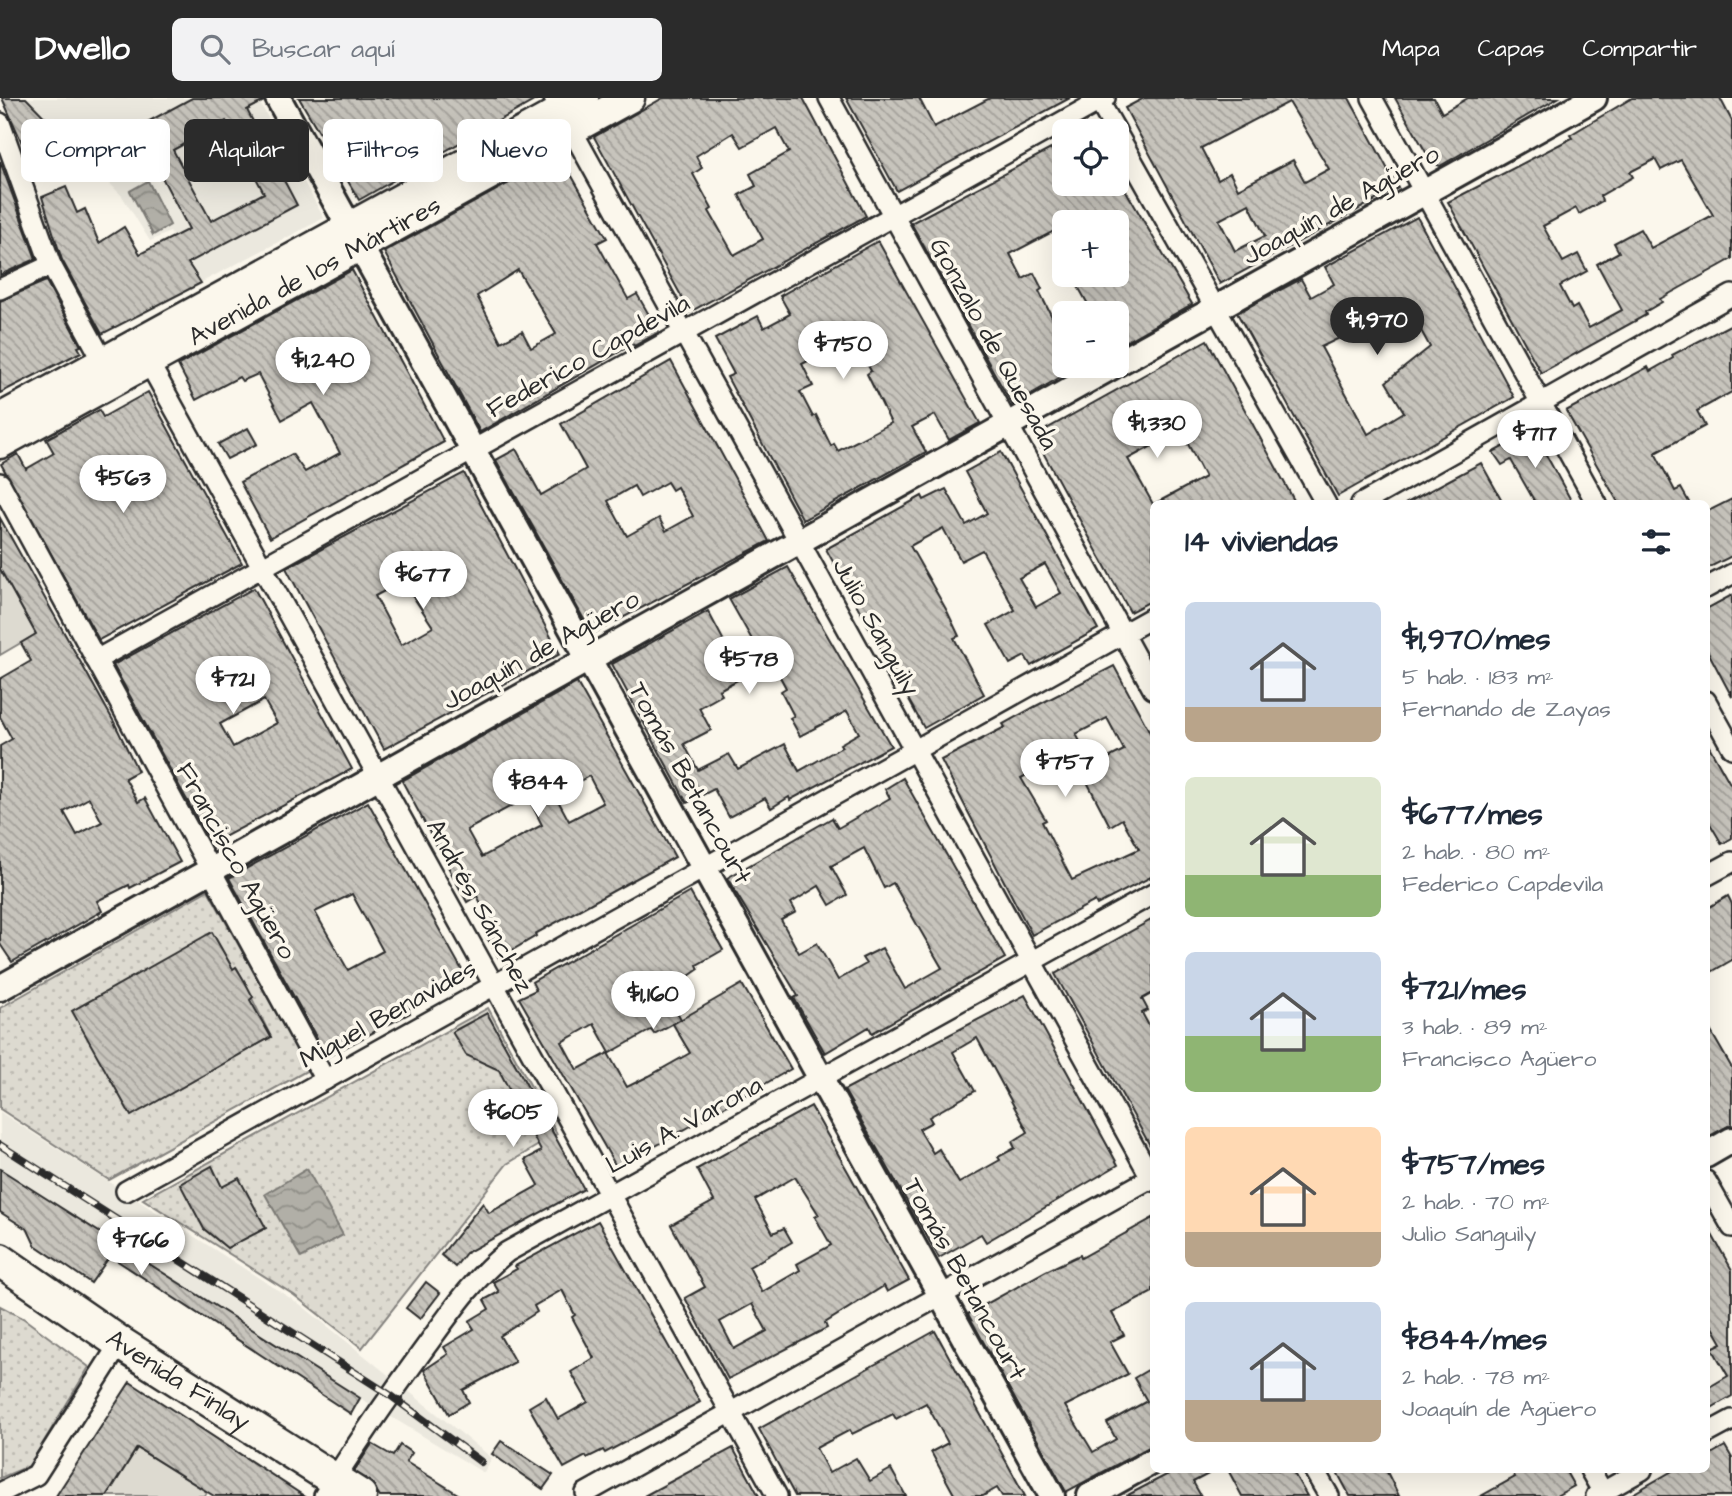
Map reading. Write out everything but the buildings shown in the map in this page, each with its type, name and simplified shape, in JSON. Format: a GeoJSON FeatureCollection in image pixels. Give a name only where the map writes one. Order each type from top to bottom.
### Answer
{"type":"FeatureCollection","features":[{"type":"Feature","properties":{"kind":"main road","name":"Avenida de los Mártires"},"geometry":{"type":"LineString","coordinates":[[0,444],[143,352],[355,236],[568,109],[630,98]]}},
{"type":"Feature","properties":{"kind":"main road","name":"Avenida de los Mártires"},"geometry":{"type":"LineString","coordinates":[[0,418],[103,361],[143,352]]}},
{"type":"Feature","properties":{"kind":"main road","name":"Avenida Finlay"},"geometry":{"type":"LineString","coordinates":[[0,1260],[105,1344]]}},
{"type":"Feature","properties":{"kind":"main road","name":"Avenida Finlay"},"geometry":{"type":"LineString","coordinates":[[0,1282],[105,1344],[330,1489]]}},
{"type":"Feature","properties":{"kind":"street","name":"Tomás Betancourt"},"geometry":{"type":"LineString","coordinates":[[278,98],[1052,1496]]}},
{"type":"Feature","properties":{"kind":"street","name":"Gonzalo de Quesada"},"geometry":{"type":"LineString","coordinates":[[829,98],[1150,684]]}},
{"type":"Feature","properties":{"kind":"street"},"geometry":{"type":"LineString","coordinates":[[1372,98],[1595,500]]}},
{"type":"Feature","properties":{"kind":"street","name":"Joaquín de Agüero"},"geometry":{"type":"LineString","coordinates":[[1129,357],[1594,98]]}},
{"type":"Feature","properties":{"kind":"street","name":"Federico Capdevila"},"geometry":{"type":"LineString","coordinates":[[96,660],[1100,99]]}},
{"type":"Feature","properties":{"kind":"street"},"geometry":{"type":"LineString","coordinates":[[1100,99],[1110,119]]}},
{"type":"Feature","properties":{"kind":"street","name":"Julio Sanguily"},"geometry":{"type":"LineString","coordinates":[[568,109],[797,541],[1150,1174]]}},
{"type":"Feature","properties":{"kind":"street"},"geometry":{"type":"LineString","coordinates":[[0,123],[51,265],[103,361]]}},
{"type":"Feature","properties":{"kind":"street"},"geometry":{"type":"LineString","coordinates":[[1129,155],[1324,500]]}},
{"type":"Feature","properties":{"kind":"street"},"geometry":{"type":"LineString","coordinates":[[0,289],[51,265]]}},
{"type":"Feature","properties":{"kind":"street"},"geometry":{"type":"LineString","coordinates":[[1368,500],[1732,295]]}},
{"type":"Feature","properties":{"kind":"street","name":"Andrés Sánchez"},"geometry":{"type":"LineString","coordinates":[[143,352],[777,1496]]}},
{"type":"Feature","properties":{"kind":"street","name":"Joaquín de Agüero"},"geometry":{"type":"LineString","coordinates":[[0,988],[210,868],[1091,378]]}},
{"type":"Feature","properties":{"kind":"street","name":"Francisco Agüero"},"geometry":{"type":"LineString","coordinates":[[0,483],[325,1080]]}},
{"type":"Feature","properties":{"kind":"street"},"geometry":{"type":"LineString","coordinates":[[1710,586],[1732,574]]}},
{"type":"Feature","properties":{"kind":"street","name":"Miguel Benavides"},"geometry":{"type":"LineString","coordinates":[[126,1191],[1150,619]]}},
{"type":"Feature","properties":{"kind":"street"},"geometry":{"type":"LineString","coordinates":[[1710,708],[1732,748]]}},
{"type":"Feature","properties":{"kind":"street"},"geometry":{"type":"LineString","coordinates":[[1710,874],[1732,862]]}},
{"type":"Feature","properties":{"kind":"street","name":"Luis A. Varona"},"geometry":{"type":"LineString","coordinates":[[330,1489],[390,1395],[486,1268],[507,1252],[1150,896]]}},
{"type":"Feature","properties":{"kind":"street"},"geometry":{"type":"LineString","coordinates":[[1710,1153],[1732,1140]]}},
{"type":"Feature","properties":{"kind":"street"},"geometry":{"type":"LineString","coordinates":[[586,1493],[732,1415],[1150,1181]]}},
{"type":"Feature","properties":{"kind":"street"},"geometry":{"type":"LineString","coordinates":[[1710,1188],[1732,1227]]}},
{"type":"Feature","properties":{"kind":"street"},"geometry":{"type":"LineString","coordinates":[[0,1493],[36,1475],[105,1344]]}},
{"type":"Feature","properties":{"kind":"street"},"geometry":{"type":"LineString","coordinates":[[1710,1432],[1732,1420]]}},
{"type":"Feature","properties":{"kind":"street"},"geometry":{"type":"LineString","coordinates":[[1090,1496],[1150,1463]]}},
{"type":"Feature","properties":{"kind":"street"},"geometry":{"type":"LineString","coordinates":[[1316,1473],[1329,1496]]}},
{"type":"Feature","properties":{"kind":"street"},"geometry":{"type":"LineString","coordinates":[[1591,1473],[1601,1495],[1637,1473]]}},
{"type":"Feature","properties":{"kind":"shaded area"},"geometry":{"type":"Polygon","coordinates":[[[26,98],[257,98],[269,119],[184,119],[184,182],[304,182],[324,218],[202,282],[170,232],[150,241],[122,196],[108,182],[170,182],[170,119],[47,119],[26,98]]]}},
{"type":"Feature","properties":{"kind":"shaded area"},"geometry":{"type":"Polygon","coordinates":[[[0,569],[36,634],[0,655],[0,569]]]}},
{"type":"Feature","properties":{"kind":"shaded area"},"geometry":{"type":"Polygon","coordinates":[[[208,890],[308,1070],[109,1180],[0,1109],[0,1008],[208,890]],[[237,968],[233,969],[131,1116],[271,1037],[237,968]]]}},
{"type":"Feature","properties":{"kind":"shaded area"},"geometry":{"type":"Polygon","coordinates":[[[488,1008],[557,1134],[507,1164],[362,1348],[294,1295],[143,1199],[488,1008]]]}},
{"type":"Feature","properties":{"kind":"shaded area"},"geometry":{"type":"Polygon","coordinates":[[[0,1112],[301,1305],[492,1458],[484,1473],[360,1398],[0,1169],[0,1112]]]}},
{"type":"Feature","properties":{"kind":"shaded area"},"geometry":{"type":"Polygon","coordinates":[[[0,1306],[23,1318],[89,1367],[29,1466],[0,1478],[0,1306]]]}},
{"type":"Feature","properties":{"kind":"shaded area"},"geometry":{"type":"Polygon","coordinates":[[[137,1448],[207,1492],[205,1496],[107,1496],[137,1448]]]}},
{"type":"Feature","properties":{"kind":"water"},"geometry":{"type":"Polygon","coordinates":[[[148,182],[170,225],[153,235],[130,191],[148,182]]]}},
{"type":"Feature","properties":{"kind":"water"},"geometry":{"type":"Polygon","coordinates":[[[307,1169],[343,1235],[301,1258],[265,1194],[307,1169]]]}},
{"type":"Feature","properties":{"kind":"railway"},"geometry":{"type":"LineString","coordinates":[[0,1145],[390,1395],[481,1462]]}}]}
